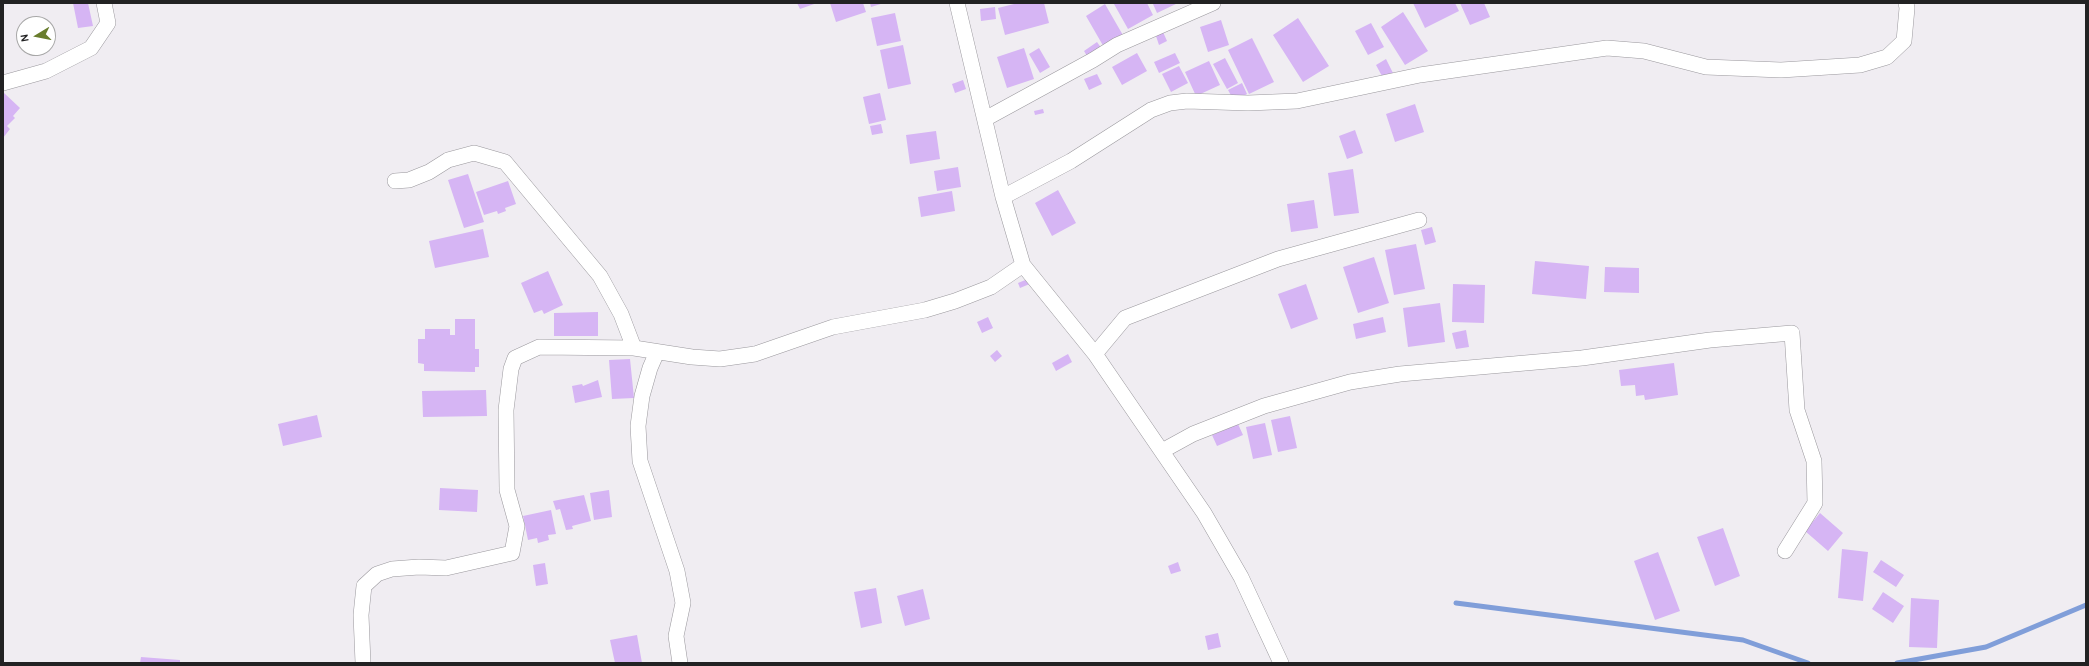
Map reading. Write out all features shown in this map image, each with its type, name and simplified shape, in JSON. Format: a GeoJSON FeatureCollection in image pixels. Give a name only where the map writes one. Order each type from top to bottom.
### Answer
{"type":"FeatureCollection","features":[{"type":"Feature","properties":{"kind":"street"},"geometry":{"type":"LineString","coordinates":[[3,83],[46,71],[91,48],[108,23],[104,3]]}},
{"type":"Feature","properties":{"kind":"street"},"geometry":{"type":"LineString","coordinates":[[956,3],[1003,197],[1023,265],[1095,354],[1204,513],[1241,577],[1281,663]]}},
{"type":"Feature","properties":{"kind":"street"},"geometry":{"type":"LineString","coordinates":[[985,119],[1093,60],[1117,45],[1213,3]]}},
{"type":"Feature","properties":{"kind":"street"},"geometry":{"type":"LineString","coordinates":[[1003,197],[1071,161],[1151,110],[1170,103],[1186,101],[1248,103],[1297,101],[1420,75],[1607,48],[1644,52],[1706,67],[1781,70],[1860,65],[1887,57],[1904,41],[1907,8],[1906,3]]}},
{"type":"Feature","properties":{"kind":"street"},"geometry":{"type":"LineString","coordinates":[[395,181],[409,180],[429,172],[448,160],[474,153],[505,162],[600,276],[621,314],[634,348]]}},
{"type":"Feature","properties":{"kind":"street"},"geometry":{"type":"LineString","coordinates":[[1095,354],[1125,318],[1278,258],[1419,220]]}},
{"type":"Feature","properties":{"kind":"street"},"geometry":{"type":"LineString","coordinates":[[363,663],[361,614],[364,586],[377,574],[392,569],[419,566],[446,568],[500,557],[512,553],[517,526],[507,490],[506,410],[511,369],[515,358],[539,347],[634,348],[720,359],[755,354],[833,327],[925,310],[955,301],[991,287],[1023,265]]}},
{"type":"Feature","properties":{"kind":"street"},"geometry":{"type":"LineString","coordinates":[[1162,451],[1193,434],[1264,406],[1350,382],[1400,374],[1582,358],[1710,340],[1792,333],[1797,410],[1814,461],[1815,503],[1785,552]]}},
{"type":"Feature","properties":{"kind":"street"},"geometry":{"type":"LineString","coordinates":[[657,352],[650,368],[642,396],[638,426],[640,461],[677,571],[682,603],[676,636],[680,663]]}},
{"type":"Feature","properties":{"kind":"building"},"geometry":{"type":"Polygon","coordinates":[[[73,3],[88,3],[93,26],[78,28],[73,3]]]}},
{"type":"Feature","properties":{"kind":"building"},"geometry":{"type":"Polygon","coordinates":[[[797,3],[817,3],[800,9],[797,3]]]}},
{"type":"Feature","properties":{"kind":"building"},"geometry":{"type":"Polygon","coordinates":[[[830,3],[863,3],[866,12],[836,22],[830,3]]]}},
{"type":"Feature","properties":{"kind":"building"},"geometry":{"type":"Polygon","coordinates":[[[870,3],[884,3],[871,7],[870,3]]]}},
{"type":"Feature","properties":{"kind":"building"},"geometry":{"type":"Polygon","coordinates":[[[1018,3],[1044,3],[1049,23],[1005,35],[998,8],[1018,3]]]}},
{"type":"Feature","properties":{"kind":"building"},"geometry":{"type":"Polygon","coordinates":[[[1147,3],[1153,15],[1128,29],[1114,4],[1147,3]]]}},
{"type":"Feature","properties":{"kind":"building"},"geometry":{"type":"Polygon","coordinates":[[[1178,3],[1157,13],[1153,4],[1178,3]]]}},
{"type":"Feature","properties":{"kind":"building"},"geometry":{"type":"Polygon","coordinates":[[[1413,3],[1455,3],[1459,11],[1425,28],[1413,3]]]}},
{"type":"Feature","properties":{"kind":"building"},"geometry":{"type":"Polygon","coordinates":[[[1460,3],[1484,3],[1490,17],[1470,25],[1460,3]]]}},
{"type":"Feature","properties":{"kind":"building"},"geometry":{"type":"Polygon","coordinates":[[[1105,4],[1124,37],[1105,49],[1086,16],[1105,4]]]}},
{"type":"Feature","properties":{"kind":"building"},"geometry":{"type":"Polygon","coordinates":[[[995,7],[996,19],[981,21],[980,9],[995,7]]]}},
{"type":"Feature","properties":{"kind":"building"},"geometry":{"type":"Polygon","coordinates":[[[1403,12],[1428,51],[1405,65],[1381,27],[1403,12]]]}},
{"type":"Feature","properties":{"kind":"building"},"geometry":{"type":"Polygon","coordinates":[[[895,13],[901,41],[877,46],[871,18],[895,13]]]}},
{"type":"Feature","properties":{"kind":"building"},"geometry":{"type":"Polygon","coordinates":[[[1298,18],[1329,66],[1303,82],[1273,35],[1298,18]]]}},
{"type":"Feature","properties":{"kind":"building"},"geometry":{"type":"Polygon","coordinates":[[[1221,20],[1229,45],[1208,52],[1200,27],[1221,20]]]}},
{"type":"Feature","properties":{"kind":"building"},"geometry":{"type":"Polygon","coordinates":[[[1371,23],[1384,47],[1368,55],[1355,31],[1371,23]]]}},
{"type":"Feature","properties":{"kind":"building"},"geometry":{"type":"Polygon","coordinates":[[[1163,32],[1167,41],[1159,45],[1156,36],[1163,32]]]}},
{"type":"Feature","properties":{"kind":"building"},"geometry":{"type":"Polygon","coordinates":[[[1252,38],[1274,82],[1249,94],[1228,50],[1252,38]]]}},
{"type":"Feature","properties":{"kind":"building"},"geometry":{"type":"Polygon","coordinates":[[[1097,42],[1104,52],[1090,61],[1084,51],[1097,42]]]}},
{"type":"Feature","properties":{"kind":"building"},"geometry":{"type":"Polygon","coordinates":[[[903,45],[911,84],[888,89],[880,50],[903,45]]]}},
{"type":"Feature","properties":{"kind":"building"},"geometry":{"type":"Polygon","coordinates":[[[1024,48],[1034,79],[1007,88],[997,57],[1024,48]]]}},
{"type":"Feature","properties":{"kind":"building"},"geometry":{"type":"Polygon","coordinates":[[[1039,48],[1050,67],[1040,73],[1029,54],[1039,48]]]}},
{"type":"Feature","properties":{"kind":"building"},"geometry":{"type":"Polygon","coordinates":[[[1137,53],[1147,71],[1122,85],[1112,67],[1137,53]]]}},
{"type":"Feature","properties":{"kind":"building"},"geometry":{"type":"Polygon","coordinates":[[[1175,53],[1180,63],[1159,73],[1154,62],[1175,53]]]}},
{"type":"Feature","properties":{"kind":"building"},"geometry":{"type":"Polygon","coordinates":[[[1225,58],[1238,83],[1227,89],[1213,64],[1225,58]]]}},
{"type":"Feature","properties":{"kind":"building"},"geometry":{"type":"Polygon","coordinates":[[[1386,59],[1393,73],[1383,78],[1376,65],[1386,59]]]}},
{"type":"Feature","properties":{"kind":"building"},"geometry":{"type":"Polygon","coordinates":[[[1209,61],[1220,85],[1196,96],[1185,72],[1209,61]]]}},
{"type":"Feature","properties":{"kind":"building"},"geometry":{"type":"Polygon","coordinates":[[[1179,66],[1188,83],[1171,92],[1162,74],[1179,66]]]}},
{"type":"Feature","properties":{"kind":"building"},"geometry":{"type":"Polygon","coordinates":[[[1097,74],[1102,84],[1089,90],[1084,79],[1097,74]]]}},
{"type":"Feature","properties":{"kind":"building"},"geometry":{"type":"Polygon","coordinates":[[[963,80],[966,89],[955,93],[952,84],[963,80]]]}},
{"type":"Feature","properties":{"kind":"building"},"geometry":{"type":"Polygon","coordinates":[[[1242,83],[1247,94],[1234,101],[1228,90],[1242,83]]]}},
{"type":"Feature","properties":{"kind":"building"},"geometry":{"type":"Polygon","coordinates":[[[3,92],[20,108],[13,116],[15,118],[7,126],[10,129],[3,138],[3,92]]]}},
{"type":"Feature","properties":{"kind":"building"},"geometry":{"type":"Polygon","coordinates":[[[880,93],[886,120],[869,124],[863,97],[880,93]]]}},
{"type":"Feature","properties":{"kind":"building"},"geometry":{"type":"Polygon","coordinates":[[[1415,104],[1424,132],[1395,142],[1386,114],[1415,104]]]}},
{"type":"Feature","properties":{"kind":"building"},"geometry":{"type":"Polygon","coordinates":[[[1043,109],[1044,113],[1035,115],[1034,111],[1043,109]]]}},
{"type":"Feature","properties":{"kind":"building"},"geometry":{"type":"Polygon","coordinates":[[[881,124],[883,133],[872,135],[870,126],[881,124]]]}},
{"type":"Feature","properties":{"kind":"building"},"geometry":{"type":"Polygon","coordinates":[[[1355,130],[1363,153],[1347,159],[1339,136],[1355,130]]]}},
{"type":"Feature","properties":{"kind":"building"},"geometry":{"type":"Polygon","coordinates":[[[936,131],[940,159],[910,164],[906,135],[936,131]]]}},
{"type":"Feature","properties":{"kind":"building"},"geometry":{"type":"Polygon","coordinates":[[[958,167],[961,187],[937,191],[934,171],[958,167]]]}},
{"type":"Feature","properties":{"kind":"building"},"geometry":{"type":"Polygon","coordinates":[[[1353,169],[1359,213],[1334,216],[1328,173],[1353,169]]]}},
{"type":"Feature","properties":{"kind":"building"},"geometry":{"type":"Polygon","coordinates":[[[468,174],[484,222],[464,228],[448,180],[468,174]]]}},
{"type":"Feature","properties":{"kind":"building"},"geometry":{"type":"Polygon","coordinates":[[[508,181],[516,204],[505,208],[506,211],[498,214],[497,211],[484,215],[476,192],[508,181]]]}},
{"type":"Feature","properties":{"kind":"building"},"geometry":{"type":"Polygon","coordinates":[[[1058,190],[1076,223],[1052,236],[1035,203],[1058,190]]]}},
{"type":"Feature","properties":{"kind":"building"},"geometry":{"type":"Polygon","coordinates":[[[952,191],[955,211],[921,217],[918,197],[952,191]]]}},
{"type":"Feature","properties":{"kind":"building"},"geometry":{"type":"Polygon","coordinates":[[[1314,200],[1318,228],[1291,232],[1287,204],[1314,200]]]}},
{"type":"Feature","properties":{"kind":"building"},"geometry":{"type":"Polygon","coordinates":[[[1432,227],[1436,242],[1425,245],[1421,230],[1432,227]]]}},
{"type":"Feature","properties":{"kind":"building"},"geometry":{"type":"Polygon","coordinates":[[[483,229],[489,257],[435,268],[429,241],[483,229]]]}},
{"type":"Feature","properties":{"kind":"building"},"geometry":{"type":"Polygon","coordinates":[[[1416,244],[1425,289],[1394,295],[1385,250],[1416,244]]]}},
{"type":"Feature","properties":{"kind":"building"},"geometry":{"type":"Polygon","coordinates":[[[1374,257],[1389,303],[1358,313],[1343,267],[1374,257]]]}},
{"type":"Feature","properties":{"kind":"building"},"geometry":{"type":"Polygon","coordinates":[[[1535,261],[1589,266],[1586,299],[1532,294],[1535,261]]]}},
{"type":"Feature","properties":{"kind":"building"},"geometry":{"type":"Polygon","coordinates":[[[1605,267],[1639,268],[1639,293],[1604,292],[1605,267]]]}},
{"type":"Feature","properties":{"kind":"building"},"geometry":{"type":"Polygon","coordinates":[[[548,271],[563,305],[544,314],[542,310],[534,313],[521,283],[548,271]]]}},
{"type":"Feature","properties":{"kind":"building"},"geometry":{"type":"Polygon","coordinates":[[[1030,278],[1032,283],[1020,288],[1018,283],[1030,278]]]}},
{"type":"Feature","properties":{"kind":"building"},"geometry":{"type":"Polygon","coordinates":[[[1306,284],[1318,319],[1291,329],[1278,294],[1306,284]]]}},
{"type":"Feature","properties":{"kind":"building"},"geometry":{"type":"Polygon","coordinates":[[[1453,284],[1485,285],[1484,323],[1452,322],[1453,284]]]}},
{"type":"Feature","properties":{"kind":"building"},"geometry":{"type":"Polygon","coordinates":[[[1440,303],[1445,342],[1408,347],[1403,308],[1440,303]]]}},
{"type":"Feature","properties":{"kind":"building"},"geometry":{"type":"Polygon","coordinates":[[[598,312],[598,336],[554,336],[554,313],[598,312]]]}},
{"type":"Feature","properties":{"kind":"building"},"geometry":{"type":"Polygon","coordinates":[[[988,317],[993,328],[982,333],[977,322],[988,317]]]}},
{"type":"Feature","properties":{"kind":"building"},"geometry":{"type":"Polygon","coordinates":[[[1383,317],[1386,332],[1356,339],[1353,324],[1383,317]]]}},
{"type":"Feature","properties":{"kind":"building"},"geometry":{"type":"Polygon","coordinates":[[[455,319],[475,319],[475,349],[479,349],[479,367],[475,367],[475,372],[424,371],[424,364],[418,363],[418,339],[425,339],[425,329],[450,329],[450,335],[455,335],[455,319]]]}},
{"type":"Feature","properties":{"kind":"building"},"geometry":{"type":"Polygon","coordinates":[[[1466,330],[1469,347],[1456,349],[1452,333],[1466,330]]]}},
{"type":"Feature","properties":{"kind":"building"},"geometry":{"type":"Polygon","coordinates":[[[997,350],[1002,356],[995,362],[990,356],[997,350]]]}},
{"type":"Feature","properties":{"kind":"building"},"geometry":{"type":"Polygon","coordinates":[[[1068,354],[1072,362],[1056,371],[1052,363],[1068,354]]]}},
{"type":"Feature","properties":{"kind":"building"},"geometry":{"type":"Polygon","coordinates":[[[630,359],[634,398],[612,399],[609,360],[630,359]]]}},
{"type":"Feature","properties":{"kind":"building"},"geometry":{"type":"Polygon","coordinates":[[[1674,363],[1678,395],[1645,400],[1644,395],[1636,396],[1635,385],[1621,386],[1619,370],[1674,363]]]}},
{"type":"Feature","properties":{"kind":"building"},"geometry":{"type":"Polygon","coordinates":[[[598,380],[602,397],[575,403],[572,386],[582,384],[583,386],[598,380]]]}},
{"type":"Feature","properties":{"kind":"building"},"geometry":{"type":"Polygon","coordinates":[[[486,390],[487,416],[423,417],[422,391],[486,390]]]}},
{"type":"Feature","properties":{"kind":"building"},"geometry":{"type":"Polygon","coordinates":[[[317,415],[322,437],[283,446],[278,424],[317,415]]]}},
{"type":"Feature","properties":{"kind":"building"},"geometry":{"type":"Polygon","coordinates":[[[1290,416],[1297,448],[1278,452],[1271,420],[1290,416]]]}},
{"type":"Feature","properties":{"kind":"building"},"geometry":{"type":"Polygon","coordinates":[[[1265,423],[1272,455],[1253,459],[1246,427],[1265,423]]]}},
{"type":"Feature","properties":{"kind":"building"},"geometry":{"type":"Polygon","coordinates":[[[1238,424],[1243,435],[1217,446],[1212,435],[1238,424]]]}},
{"type":"Feature","properties":{"kind":"building"},"geometry":{"type":"Polygon","coordinates":[[[440,488],[478,490],[477,512],[439,510],[440,488]]]}},
{"type":"Feature","properties":{"kind":"building"},"geometry":{"type":"Polygon","coordinates":[[[609,490],[612,517],[594,520],[590,493],[609,490]]]}},
{"type":"Feature","properties":{"kind":"building"},"geometry":{"type":"Polygon","coordinates":[[[584,495],[591,521],[572,526],[573,529],[566,530],[560,509],[556,510],[553,501],[584,495]]]}},
{"type":"Feature","properties":{"kind":"building"},"geometry":{"type":"Polygon","coordinates":[[[551,510],[556,534],[548,535],[549,540],[538,543],[537,538],[528,540],[523,516],[551,510]]]}},
{"type":"Feature","properties":{"kind":"building"},"geometry":{"type":"Polygon","coordinates":[[[1820,513],[1843,533],[1828,551],[1805,531],[1820,513]]]}},
{"type":"Feature","properties":{"kind":"building"},"geometry":{"type":"Polygon","coordinates":[[[1723,528],[1740,576],[1715,586],[1697,537],[1723,528]]]}},
{"type":"Feature","properties":{"kind":"building"},"geometry":{"type":"Polygon","coordinates":[[[1842,549],[1868,552],[1863,601],[1838,598],[1842,549]]]}},
{"type":"Feature","properties":{"kind":"building"},"geometry":{"type":"Polygon","coordinates":[[[1658,552],[1680,611],[1655,620],[1634,561],[1658,552]]]}},
{"type":"Feature","properties":{"kind":"building"},"geometry":{"type":"Polygon","coordinates":[[[1881,560],[1904,575],[1896,587],[1873,572],[1881,560]]]}},
{"type":"Feature","properties":{"kind":"building"},"geometry":{"type":"Polygon","coordinates":[[[1178,562],[1181,571],[1171,574],[1168,566],[1178,562]]]}},
{"type":"Feature","properties":{"kind":"building"},"geometry":{"type":"Polygon","coordinates":[[[545,563],[548,584],[536,586],[533,565],[545,563]]]}},
{"type":"Feature","properties":{"kind":"building"},"geometry":{"type":"Polygon","coordinates":[[[876,588],[882,623],[861,628],[854,592],[876,588]]]}},
{"type":"Feature","properties":{"kind":"building"},"geometry":{"type":"Polygon","coordinates":[[[923,589],[930,619],[905,626],[897,596],[923,589]]]}},
{"type":"Feature","properties":{"kind":"building"},"geometry":{"type":"Polygon","coordinates":[[[1883,592],[1904,606],[1893,623],[1872,609],[1883,592]]]}},
{"type":"Feature","properties":{"kind":"building"},"geometry":{"type":"Polygon","coordinates":[[[1911,598],[1939,600],[1937,648],[1909,647],[1911,598]]]}},
{"type":"Feature","properties":{"kind":"building"},"geometry":{"type":"Polygon","coordinates":[[[1218,633],[1221,647],[1208,650],[1205,636],[1218,633]]]}},
{"type":"Feature","properties":{"kind":"building"},"geometry":{"type":"Polygon","coordinates":[[[637,635],[642,663],[615,663],[610,640],[637,635]]]}},
{"type":"Feature","properties":{"kind":"building"},"geometry":{"type":"Polygon","coordinates":[[[141,657],[180,660],[180,663],[140,663],[141,657]]]}},
{"type":"Feature","properties":{"kind":"waterway"},"geometry":{"type":"LineString","coordinates":[[1456,603],[1743,640],[1808,663]]}},
{"type":"Feature","properties":{"kind":"waterway"},"geometry":{"type":"LineString","coordinates":[[1897,663],[1986,647],[2086,605]]}}]}
